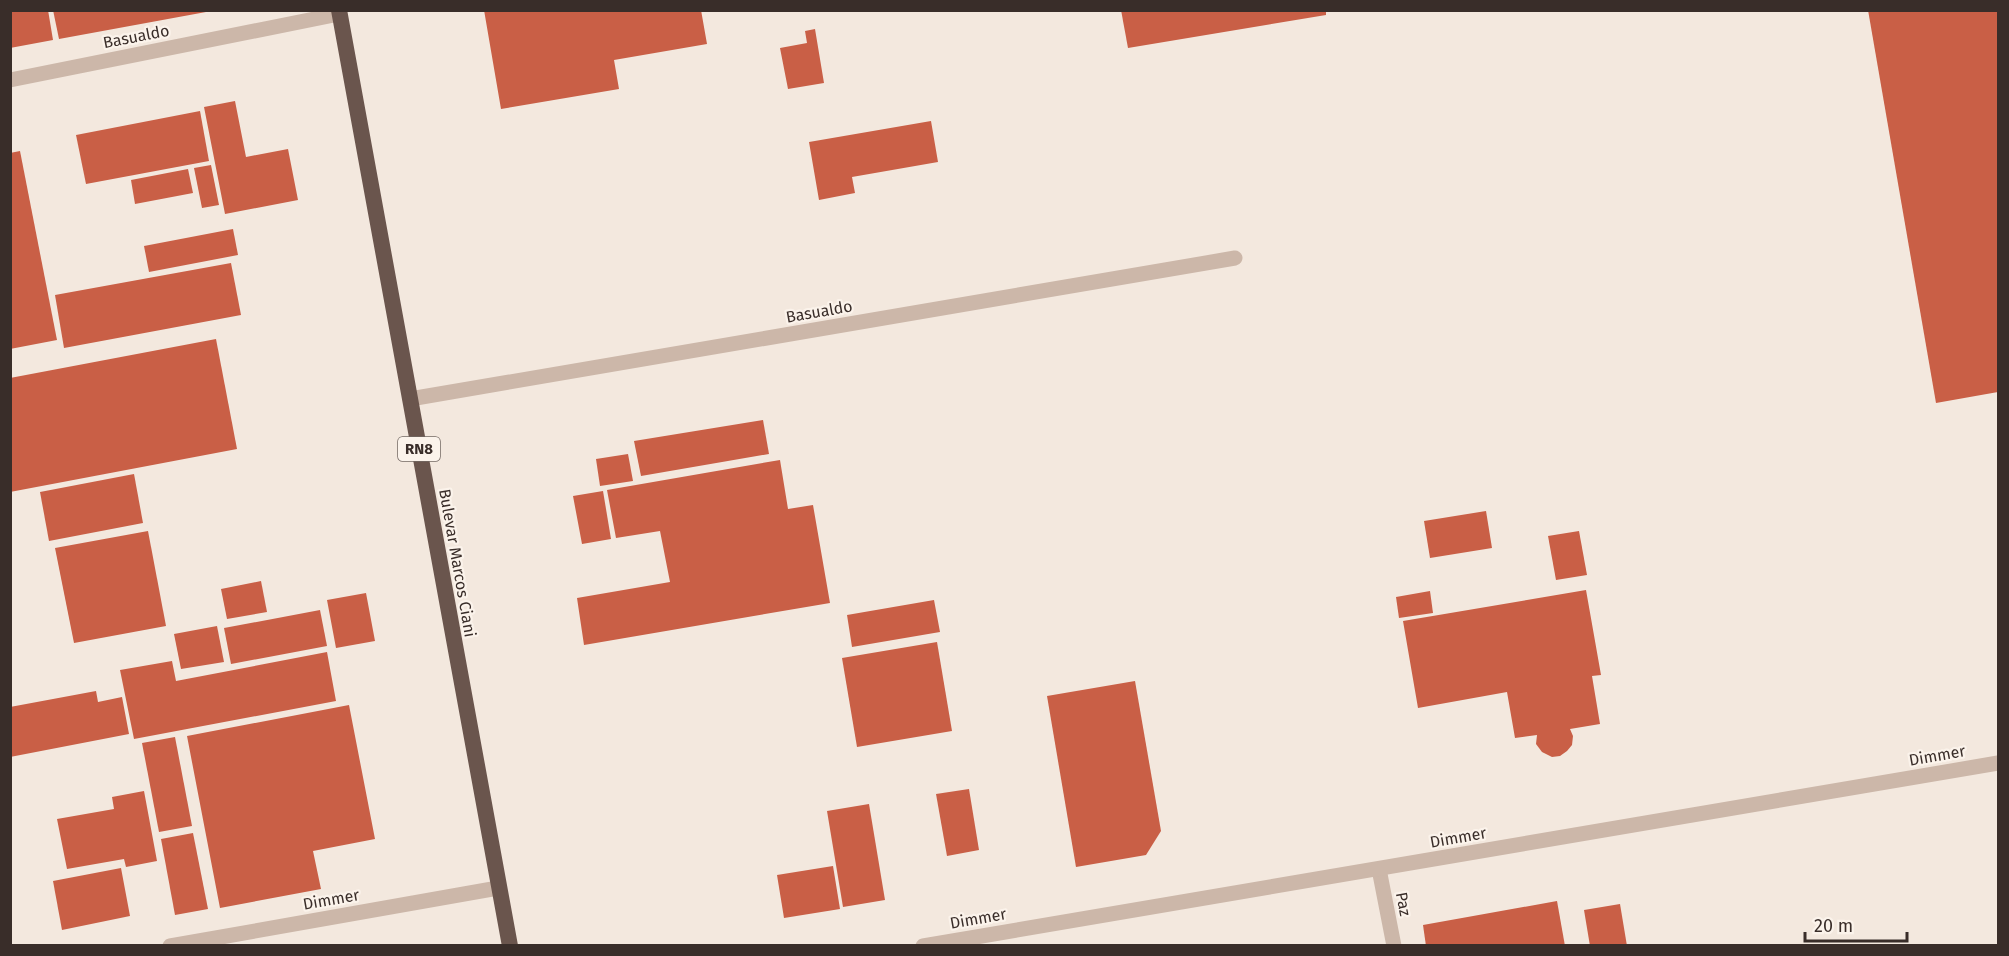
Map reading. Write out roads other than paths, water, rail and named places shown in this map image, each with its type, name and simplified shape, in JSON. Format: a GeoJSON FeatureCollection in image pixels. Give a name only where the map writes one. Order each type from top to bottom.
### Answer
{"type":"FeatureCollection","features":[{"type":"Feature","properties":{"kind":"highway","name":"Bulevar Marcos Ciani"},"geometry":{"type":"LineString","coordinates":[[339,12],[510,945]]}},
{"type":"Feature","properties":{"kind":"street","name":"Basualdo"},"geometry":{"type":"LineString","coordinates":[[10,80],[339,12]]}},
{"type":"Feature","properties":{"kind":"street","name":"Basualdo"},"geometry":{"type":"LineString","coordinates":[[410,399],[1235,258]]}},
{"type":"Feature","properties":{"kind":"street","name":"Dimmer"},"geometry":{"type":"LineString","coordinates":[[922,945],[1998,763]]}},
{"type":"Feature","properties":{"kind":"street","name":"Paz"},"geometry":{"type":"LineString","coordinates":[[1379,869],[1394,945]]}},
{"type":"Feature","properties":{"kind":"street","name":"Dimmer"},"geometry":{"type":"LineString","coordinates":[[170,945],[498,888]]}}]}
